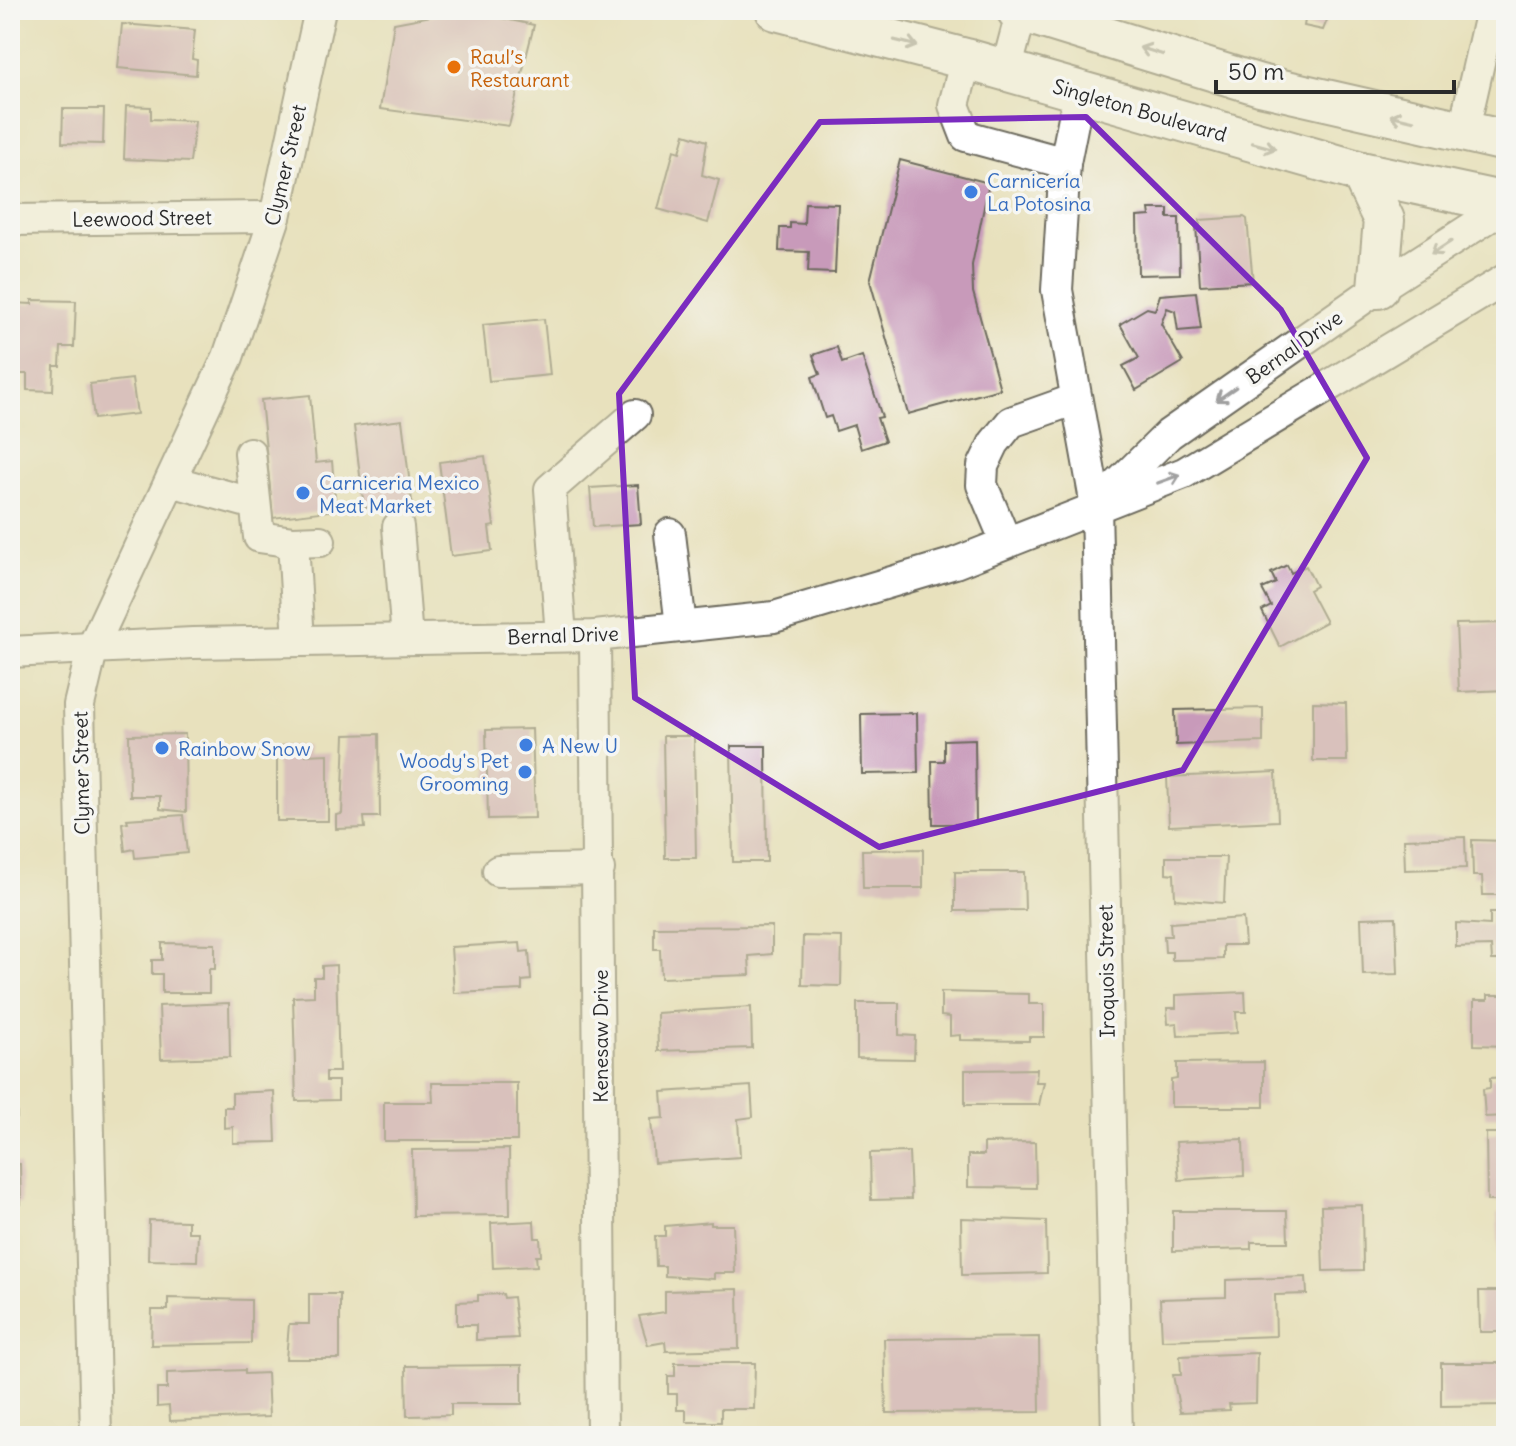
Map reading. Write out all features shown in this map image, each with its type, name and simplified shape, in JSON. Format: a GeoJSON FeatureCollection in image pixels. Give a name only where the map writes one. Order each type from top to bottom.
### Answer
{"type":"FeatureCollection","features":[{"type":"Feature","properties":{"kind":"main road","name":"Singleton Boulevard"},"geometry":{"type":"LineString","coordinates":[[776,10],[966,59],[1361,172],[1506,204]]}},
{"type":"Feature","properties":{"kind":"main road"},"geometry":{"type":"LineString","coordinates":[[1020,10],[1260,85],[1506,141]]}},
{"type":"Feature","properties":{"kind":"main road"},"geometry":{"type":"LineString","coordinates":[[1361,172],[1384,220],[1378,288]]}},
{"type":"Feature","properties":{"kind":"street","name":"Clymer Street"},"geometry":{"type":"LineString","coordinates":[[96,1436],[79,705],[93,646],[228,357],[275,217],[320,10]]}},
{"type":"Feature","properties":{"kind":"street"},"geometry":{"type":"LineString","coordinates":[[1006,71],[1020,10]]}},
{"type":"Feature","properties":{"kind":"street"},"geometry":{"type":"LineString","coordinates":[[1463,133],[1491,10]]}},
{"type":"Feature","properties":{"kind":"street"},"geometry":{"type":"LineString","coordinates":[[966,59],[954,105],[966,136],[1065,163]]}},
{"type":"Feature","properties":{"kind":"street","name":"Iroquois Street"},"geometry":{"type":"LineString","coordinates":[[1079,92],[1065,163],[1057,290],[1096,506],[1117,1436]]}},
{"type":"Feature","properties":{"kind":"street","name":"Bernal Drive"},"geometry":{"type":"LineString","coordinates":[[1096,506],[1169,434],[1378,288],[1506,204]]}},
{"type":"Feature","properties":{"kind":"street","name":"Leewood Street"},"geometry":{"type":"LineString","coordinates":[[10,220],[275,217]]}},
{"type":"Feature","properties":{"kind":"street","name":"Bernal Drive"},"geometry":{"type":"LineString","coordinates":[[10,652],[93,646],[595,636],[774,617],[955,563],[1184,473],[1502,284]]}},
{"type":"Feature","properties":{"kind":"street"},"geometry":{"type":"LineString","coordinates":[[1006,542],[982,485],[983,466],[988,454],[1011,422],[1076,399]]}},
{"type":"Feature","properties":{"kind":"street"},"geometry":{"type":"LineString","coordinates":[[561,636],[550,489],[635,415]]}},
{"type":"Feature","properties":{"kind":"street"},"geometry":{"type":"LineString","coordinates":[[250,453],[259,537],[307,542],[299,641]]}},
{"type":"Feature","properties":{"kind":"street"},"geometry":{"type":"LineString","coordinates":[[171,481],[255,504]]}},
{"type":"Feature","properties":{"kind":"street"},"geometry":{"type":"LineString","coordinates":[[398,527],[407,639]]}},
{"type":"Feature","properties":{"kind":"street"},"geometry":{"type":"LineString","coordinates":[[670,534],[681,626]]}},
{"type":"Feature","properties":{"kind":"street","name":"Kenesaw Drive"},"geometry":{"type":"LineString","coordinates":[[595,636],[602,1436]]}},
{"type":"Feature","properties":{"kind":"street"},"geometry":{"type":"LineString","coordinates":[[498,871],[599,869]]}},
{"type":"Feature","properties":{"kind":"highlighted area"},"geometry":{"type":"Polygon","coordinates":[[[1086,117],[1281,310],[1367,458],[1183,770],[879,847],[635,698],[619,394],[820,122],[1086,117]]]}},
{"type":"Feature","properties":{"kind":"building"},"geometry":{"type":"Polygon","coordinates":[[[463,10],[534,25],[509,126],[380,109],[394,23],[463,10]]]}},
{"type":"Feature","properties":{"kind":"building"},"geometry":{"type":"Polygon","coordinates":[[[1268,10],[1331,10],[1323,30],[1304,26],[1305,20],[1268,10]]]}},
{"type":"Feature","properties":{"kind":"building"},"geometry":{"type":"Polygon","coordinates":[[[122,24],[195,30],[192,59],[197,60],[196,75],[118,68],[122,24]]]}},
{"type":"Feature","properties":{"kind":"building"},"geometry":{"type":"Polygon","coordinates":[[[126,106],[151,107],[151,119],[195,121],[190,162],[124,159],[126,106]]]}},
{"type":"Feature","properties":{"kind":"building"},"geometry":{"type":"Polygon","coordinates":[[[63,109],[104,109],[103,144],[62,143],[63,109]]]}},
{"type":"Feature","properties":{"kind":"building"},"geometry":{"type":"Polygon","coordinates":[[[685,134],[707,141],[702,175],[719,180],[708,223],[658,209],[674,150],[680,152],[685,134]]]}},
{"type":"Feature","properties":{"kind":"building"},"geometry":{"type":"Polygon","coordinates":[[[900,160],[989,183],[972,265],[973,292],[1000,389],[908,414],[870,281],[900,160]]]}},
{"type":"Feature","properties":{"kind":"building"},"geometry":{"type":"Polygon","coordinates":[[[805,203],[838,204],[835,273],[808,272],[809,252],[779,251],[780,228],[790,228],[790,223],[804,224],[805,203]]]}},
{"type":"Feature","properties":{"kind":"building"},"geometry":{"type":"Polygon","coordinates":[[[1149,209],[1168,209],[1168,218],[1179,218],[1180,274],[1138,275],[1137,217],[1150,216],[1149,209]]]}},
{"type":"Feature","properties":{"kind":"building"},"geometry":{"type":"Polygon","coordinates":[[[1247,219],[1253,282],[1200,285],[1196,225],[1200,225],[1200,220],[1247,219]]]}},
{"type":"Feature","properties":{"kind":"building"},"geometry":{"type":"Polygon","coordinates":[[[1196,292],[1201,329],[1178,331],[1175,311],[1167,308],[1161,324],[1183,362],[1136,390],[1123,366],[1139,358],[1120,324],[1147,308],[1155,310],[1160,295],[1196,292]]]}},
{"type":"Feature","properties":{"kind":"building"},"geometry":{"type":"Polygon","coordinates":[[[32,300],[76,301],[74,347],[61,347],[60,366],[54,366],[53,391],[27,390],[27,374],[11,374],[13,303],[32,304],[32,300]]]}},
{"type":"Feature","properties":{"kind":"building"},"geometry":{"type":"Polygon","coordinates":[[[544,319],[550,375],[489,381],[483,325],[544,319]]]}},
{"type":"Feature","properties":{"kind":"building"},"geometry":{"type":"Polygon","coordinates":[[[837,347],[842,363],[862,356],[882,417],[877,418],[885,441],[861,449],[854,425],[836,431],[831,416],[825,418],[812,377],[820,374],[813,355],[837,347]]]}},
{"type":"Feature","properties":{"kind":"building"},"geometry":{"type":"Polygon","coordinates":[[[132,379],[137,414],[94,419],[90,384],[132,379]]]}},
{"type":"Feature","properties":{"kind":"building"},"geometry":{"type":"Polygon","coordinates":[[[310,395],[316,463],[332,461],[336,510],[273,518],[261,400],[310,395]]]}},
{"type":"Feature","properties":{"kind":"building"},"geometry":{"type":"Polygon","coordinates":[[[402,420],[412,502],[364,508],[354,426],[402,420]]]}},
{"type":"Feature","properties":{"kind":"building"},"geometry":{"type":"Polygon","coordinates":[[[485,456],[494,526],[489,527],[492,551],[451,556],[439,462],[485,456]]]}},
{"type":"Feature","properties":{"kind":"building"},"geometry":{"type":"Polygon","coordinates":[[[638,485],[641,524],[593,527],[590,488],[638,485]]]}},
{"type":"Feature","properties":{"kind":"building"},"geometry":{"type":"Polygon","coordinates":[[[1287,565],[1291,573],[1306,566],[1316,586],[1309,590],[1326,622],[1280,647],[1262,611],[1271,606],[1262,589],[1276,583],[1271,573],[1287,565]]]}},
{"type":"Feature","properties":{"kind":"building"},"geometry":{"type":"Polygon","coordinates":[[[1506,623],[1506,690],[1459,692],[1456,624],[1506,623]]]}},
{"type":"Feature","properties":{"kind":"building"},"geometry":{"type":"Polygon","coordinates":[[[1313,702],[1346,703],[1347,761],[1313,761],[1313,702]]]}},
{"type":"Feature","properties":{"kind":"building"},"geometry":{"type":"Polygon","coordinates":[[[1263,708],[1263,742],[1176,745],[1175,710],[1263,708]]]}},
{"type":"Feature","properties":{"kind":"building"},"geometry":{"type":"Polygon","coordinates":[[[917,713],[918,773],[862,774],[861,714],[917,713]]]}},
{"type":"Feature","properties":{"kind":"building"},"geometry":{"type":"Polygon","coordinates":[[[532,729],[535,818],[488,819],[486,730],[532,729]]]}},
{"type":"Feature","properties":{"kind":"building"},"geometry":{"type":"Polygon","coordinates":[[[185,734],[186,812],[160,809],[160,796],[130,796],[129,735],[185,734]]]}},
{"type":"Feature","properties":{"kind":"building"},"geometry":{"type":"Polygon","coordinates":[[[379,734],[380,817],[364,817],[365,828],[336,829],[336,815],[342,814],[345,735],[379,734]]]}},
{"type":"Feature","properties":{"kind":"building"},"geometry":{"type":"Polygon","coordinates":[[[663,736],[694,736],[696,858],[665,858],[663,736]]]}},
{"type":"Feature","properties":{"kind":"building"},"geometry":{"type":"Polygon","coordinates":[[[975,739],[976,824],[933,824],[932,761],[944,761],[944,740],[975,739]]]}},
{"type":"Feature","properties":{"kind":"building"},"geometry":{"type":"Polygon","coordinates":[[[307,745],[306,755],[328,754],[328,821],[277,821],[277,746],[307,745]]]}},
{"type":"Feature","properties":{"kind":"building"},"geometry":{"type":"Polygon","coordinates":[[[731,746],[766,746],[767,862],[733,862],[731,746]]]}},
{"type":"Feature","properties":{"kind":"building"},"geometry":{"type":"Polygon","coordinates":[[[1276,772],[1278,821],[1169,826],[1167,777],[1276,772]]]}},
{"type":"Feature","properties":{"kind":"building"},"geometry":{"type":"Polygon","coordinates":[[[183,815],[187,853],[135,858],[134,849],[125,851],[122,823],[128,822],[127,819],[183,815]]]}},
{"type":"Feature","properties":{"kind":"building"},"geometry":{"type":"Polygon","coordinates":[[[1465,837],[1466,868],[1405,870],[1404,839],[1465,837]]]}},
{"type":"Feature","properties":{"kind":"building"},"geometry":{"type":"Polygon","coordinates":[[[1472,840],[1506,841],[1506,895],[1483,895],[1482,876],[1473,876],[1472,840]]]}},
{"type":"Feature","properties":{"kind":"building"},"geometry":{"type":"Polygon","coordinates":[[[923,849],[923,888],[863,888],[862,850],[923,849]]]}},
{"type":"Feature","properties":{"kind":"building"},"geometry":{"type":"Polygon","coordinates":[[[1166,857],[1226,857],[1224,903],[1175,899],[1174,874],[1166,873],[1166,857]]]}},
{"type":"Feature","properties":{"kind":"building"},"geometry":{"type":"Polygon","coordinates":[[[955,872],[1024,872],[1025,910],[955,911],[955,872]]]}},
{"type":"Feature","properties":{"kind":"building"},"geometry":{"type":"Polygon","coordinates":[[[1490,913],[1506,913],[1506,960],[1492,960],[1491,946],[1456,947],[1456,923],[1490,925],[1490,913]]]}},
{"type":"Feature","properties":{"kind":"building"},"geometry":{"type":"Polygon","coordinates":[[[1396,917],[1398,974],[1363,975],[1361,918],[1396,917]]]}},
{"type":"Feature","properties":{"kind":"building"},"geometry":{"type":"Polygon","coordinates":[[[1243,918],[1245,945],[1223,945],[1223,959],[1172,960],[1172,952],[1165,952],[1164,936],[1171,936],[1170,923],[1243,918]]]}},
{"type":"Feature","properties":{"kind":"building"},"geometry":{"type":"Polygon","coordinates":[[[772,926],[772,954],[749,956],[750,975],[661,978],[660,949],[654,949],[654,927],[772,926]]]}},
{"type":"Feature","properties":{"kind":"building"},"geometry":{"type":"Polygon","coordinates":[[[803,936],[842,937],[841,986],[802,985],[803,936]]]}},
{"type":"Feature","properties":{"kind":"building"},"geometry":{"type":"Polygon","coordinates":[[[162,943],[215,944],[215,969],[209,969],[209,993],[162,993],[162,974],[152,974],[152,960],[162,960],[162,943]]]}},
{"type":"Feature","properties":{"kind":"building"},"geometry":{"type":"Polygon","coordinates":[[[520,943],[521,952],[529,951],[531,980],[522,981],[522,990],[454,993],[451,947],[520,943]]]}},
{"type":"Feature","properties":{"kind":"building"},"geometry":{"type":"Polygon","coordinates":[[[336,965],[339,1072],[326,1072],[326,1081],[338,1081],[338,1100],[296,1101],[293,997],[314,996],[314,977],[322,977],[322,966],[336,965]]]}},
{"type":"Feature","properties":{"kind":"building"},"geometry":{"type":"Polygon","coordinates":[[[941,992],[1029,994],[1029,1004],[1044,1004],[1044,1037],[1029,1037],[1029,1041],[960,1040],[960,1035],[950,1036],[950,1017],[941,1016],[941,992]]]}},
{"type":"Feature","properties":{"kind":"building"},"geometry":{"type":"Polygon","coordinates":[[[1245,992],[1246,1012],[1236,1012],[1237,1033],[1178,1036],[1177,1023],[1168,1024],[1167,1008],[1176,1008],[1176,995],[1245,992]]]}},
{"type":"Feature","properties":{"kind":"building"},"geometry":{"type":"Polygon","coordinates":[[[1488,995],[1506,995],[1506,1046],[1474,1045],[1474,1000],[1488,1000],[1488,995]]]}},
{"type":"Feature","properties":{"kind":"building"},"geometry":{"type":"Polygon","coordinates":[[[229,1003],[230,1057],[161,1059],[159,1006],[229,1003]]]}},
{"type":"Feature","properties":{"kind":"building"},"geometry":{"type":"Polygon","coordinates":[[[857,1003],[899,1003],[899,1035],[915,1036],[914,1059],[857,1058],[857,1003]]]}},
{"type":"Feature","properties":{"kind":"building"},"geometry":{"type":"Polygon","coordinates":[[[751,1007],[752,1048],[658,1051],[657,1013],[751,1007]]]}},
{"type":"Feature","properties":{"kind":"building"},"geometry":{"type":"Polygon","coordinates":[[[1264,1062],[1264,1107],[1171,1107],[1171,1080],[1177,1079],[1177,1063],[1264,1062]]]}},
{"type":"Feature","properties":{"kind":"building"},"geometry":{"type":"Polygon","coordinates":[[[1037,1069],[1036,1082],[1044,1082],[1039,1105],[965,1105],[965,1070],[1037,1069]]]}},
{"type":"Feature","properties":{"kind":"building"},"geometry":{"type":"Polygon","coordinates":[[[1506,1077],[1506,1116],[1485,1117],[1483,1089],[1490,1088],[1490,1078],[1506,1077]]]}},
{"type":"Feature","properties":{"kind":"building"},"geometry":{"type":"Polygon","coordinates":[[[432,1083],[517,1083],[517,1141],[384,1141],[384,1102],[433,1102],[432,1083]]]}},
{"type":"Feature","properties":{"kind":"building"},"geometry":{"type":"Polygon","coordinates":[[[751,1086],[753,1117],[738,1119],[740,1157],[654,1163],[651,1119],[664,1118],[662,1092],[751,1086]]]}},
{"type":"Feature","properties":{"kind":"building"},"geometry":{"type":"Polygon","coordinates":[[[274,1091],[276,1142],[233,1143],[233,1127],[224,1128],[224,1107],[232,1107],[232,1093],[274,1091]]]}},
{"type":"Feature","properties":{"kind":"building"},"geometry":{"type":"Polygon","coordinates":[[[10,1098],[16,1098],[17,1118],[10,1118],[10,1098]]]}},
{"type":"Feature","properties":{"kind":"building"},"geometry":{"type":"Polygon","coordinates":[[[1486,1133],[1506,1133],[1506,1201],[1487,1201],[1486,1133]]]}},
{"type":"Feature","properties":{"kind":"building"},"geometry":{"type":"Polygon","coordinates":[[[1243,1139],[1244,1176],[1179,1180],[1176,1142],[1243,1139]]]}},
{"type":"Feature","properties":{"kind":"building"},"geometry":{"type":"Polygon","coordinates":[[[1035,1142],[1036,1188],[968,1187],[968,1155],[984,1155],[984,1143],[1035,1142]]]}},
{"type":"Feature","properties":{"kind":"building"},"geometry":{"type":"Polygon","coordinates":[[[509,1149],[510,1215],[413,1216],[412,1150],[509,1149]]]}},
{"type":"Feature","properties":{"kind":"building"},"geometry":{"type":"Polygon","coordinates":[[[909,1152],[911,1199],[871,1200],[870,1153],[909,1152]]]}},
{"type":"Feature","properties":{"kind":"building"},"geometry":{"type":"Polygon","coordinates":[[[10,1164],[20,1164],[21,1204],[10,1204],[10,1164]]]}},
{"type":"Feature","properties":{"kind":"building"},"geometry":{"type":"Polygon","coordinates":[[[1362,1205],[1363,1270],[1323,1271],[1321,1206],[1362,1205]]]}},
{"type":"Feature","properties":{"kind":"building"},"geometry":{"type":"Polygon","coordinates":[[[1173,1211],[1287,1211],[1288,1242],[1251,1242],[1251,1249],[1173,1251],[1173,1211]]]}},
{"type":"Feature","properties":{"kind":"building"},"geometry":{"type":"Polygon","coordinates":[[[1506,1213],[1506,1257],[1499,1257],[1497,1214],[1506,1213]]]}},
{"type":"Feature","properties":{"kind":"building"},"geometry":{"type":"Polygon","coordinates":[[[961,1218],[1046,1221],[1047,1273],[962,1275],[961,1218]]]}},
{"type":"Feature","properties":{"kind":"building"},"geometry":{"type":"Polygon","coordinates":[[[149,1220],[188,1221],[188,1232],[198,1232],[197,1261],[148,1260],[149,1220]]]}},
{"type":"Feature","properties":{"kind":"building"},"geometry":{"type":"Polygon","coordinates":[[[534,1221],[535,1238],[540,1238],[541,1256],[536,1256],[537,1266],[493,1268],[491,1223],[534,1221]]]}},
{"type":"Feature","properties":{"kind":"building"},"geometry":{"type":"Polygon","coordinates":[[[711,1222],[711,1225],[733,1225],[735,1273],[714,1273],[714,1279],[665,1276],[665,1266],[656,1266],[655,1236],[665,1236],[665,1226],[711,1222]]]}},
{"type":"Feature","properties":{"kind":"building"},"geometry":{"type":"Polygon","coordinates":[[[1306,1277],[1307,1294],[1275,1295],[1276,1336],[1162,1340],[1160,1299],[1226,1297],[1226,1280],[1306,1277]]]}},
{"type":"Feature","properties":{"kind":"building"},"geometry":{"type":"Polygon","coordinates":[[[738,1289],[739,1349],[666,1351],[665,1342],[648,1345],[639,1316],[665,1312],[665,1291],[738,1289]]]}},
{"type":"Feature","properties":{"kind":"building"},"geometry":{"type":"Polygon","coordinates":[[[1479,1291],[1506,1291],[1506,1332],[1480,1332],[1479,1291]]]}},
{"type":"Feature","properties":{"kind":"building"},"geometry":{"type":"Polygon","coordinates":[[[309,1294],[340,1294],[340,1359],[286,1359],[289,1324],[309,1324],[309,1294]]]}},
{"type":"Feature","properties":{"kind":"building"},"geometry":{"type":"Polygon","coordinates":[[[503,1294],[504,1298],[513,1297],[518,1338],[476,1340],[476,1325],[457,1325],[457,1302],[478,1301],[478,1295],[503,1294]]]}},
{"type":"Feature","properties":{"kind":"building"},"geometry":{"type":"Polygon","coordinates":[[[168,1298],[251,1300],[251,1343],[151,1345],[152,1310],[168,1310],[168,1298]]]}},
{"type":"Feature","properties":{"kind":"building"},"geometry":{"type":"Polygon","coordinates":[[[17,1316],[16,1363],[10,1363],[10,1317],[17,1316]]]}},
{"type":"Feature","properties":{"kind":"building"},"geometry":{"type":"Polygon","coordinates":[[[1039,1337],[1040,1412],[886,1413],[884,1339],[1039,1337]]]}},
{"type":"Feature","properties":{"kind":"building"},"geometry":{"type":"Polygon","coordinates":[[[1257,1353],[1256,1403],[1229,1404],[1230,1410],[1180,1412],[1173,1375],[1181,1375],[1180,1356],[1257,1353]]]}},
{"type":"Feature","properties":{"kind":"building"},"geometry":{"type":"Polygon","coordinates":[[[675,1363],[755,1363],[754,1409],[721,1409],[721,1422],[686,1422],[686,1410],[677,1410],[677,1394],[668,1394],[668,1376],[675,1376],[675,1363]]]}},
{"type":"Feature","properties":{"kind":"building"},"geometry":{"type":"Polygon","coordinates":[[[1441,1363],[1506,1363],[1506,1405],[1441,1406],[1441,1363]]]}},
{"type":"Feature","properties":{"kind":"building"},"geometry":{"type":"Polygon","coordinates":[[[522,1365],[522,1404],[451,1404],[451,1415],[407,1416],[406,1366],[522,1365]]]}},
{"type":"Feature","properties":{"kind":"building"},"geometry":{"type":"Polygon","coordinates":[[[245,1370],[245,1374],[267,1373],[269,1417],[170,1421],[169,1406],[157,1407],[157,1389],[167,1389],[167,1373],[245,1370]]]}},
{"type":"Feature","properties":{"kind":"building"},"geometry":{"type":"Polygon","coordinates":[[[10,1378],[16,1378],[16,1429],[10,1429],[10,1378]]]}},
{"type":"Feature","properties":{"kind":"place","name":"Raul’s Restaurant"},"geometry":{"type":"Point","coordinates":[454,67]}},
{"type":"Feature","properties":{"kind":"place","name":"Carnicería La Potosina"},"geometry":{"type":"Point","coordinates":[971,192]}},
{"type":"Feature","properties":{"kind":"place","name":"Carniceria Mexico Meat Market"},"geometry":{"type":"Point","coordinates":[303,493]}},
{"type":"Feature","properties":{"kind":"place","name":"A New U"},"geometry":{"type":"Point","coordinates":[526,745]}},
{"type":"Feature","properties":{"kind":"place","name":"Rainbow Snow"},"geometry":{"type":"Point","coordinates":[162,748]}},
{"type":"Feature","properties":{"kind":"place","name":"Woody's Pet Grooming"},"geometry":{"type":"Point","coordinates":[525,772]}}]}
